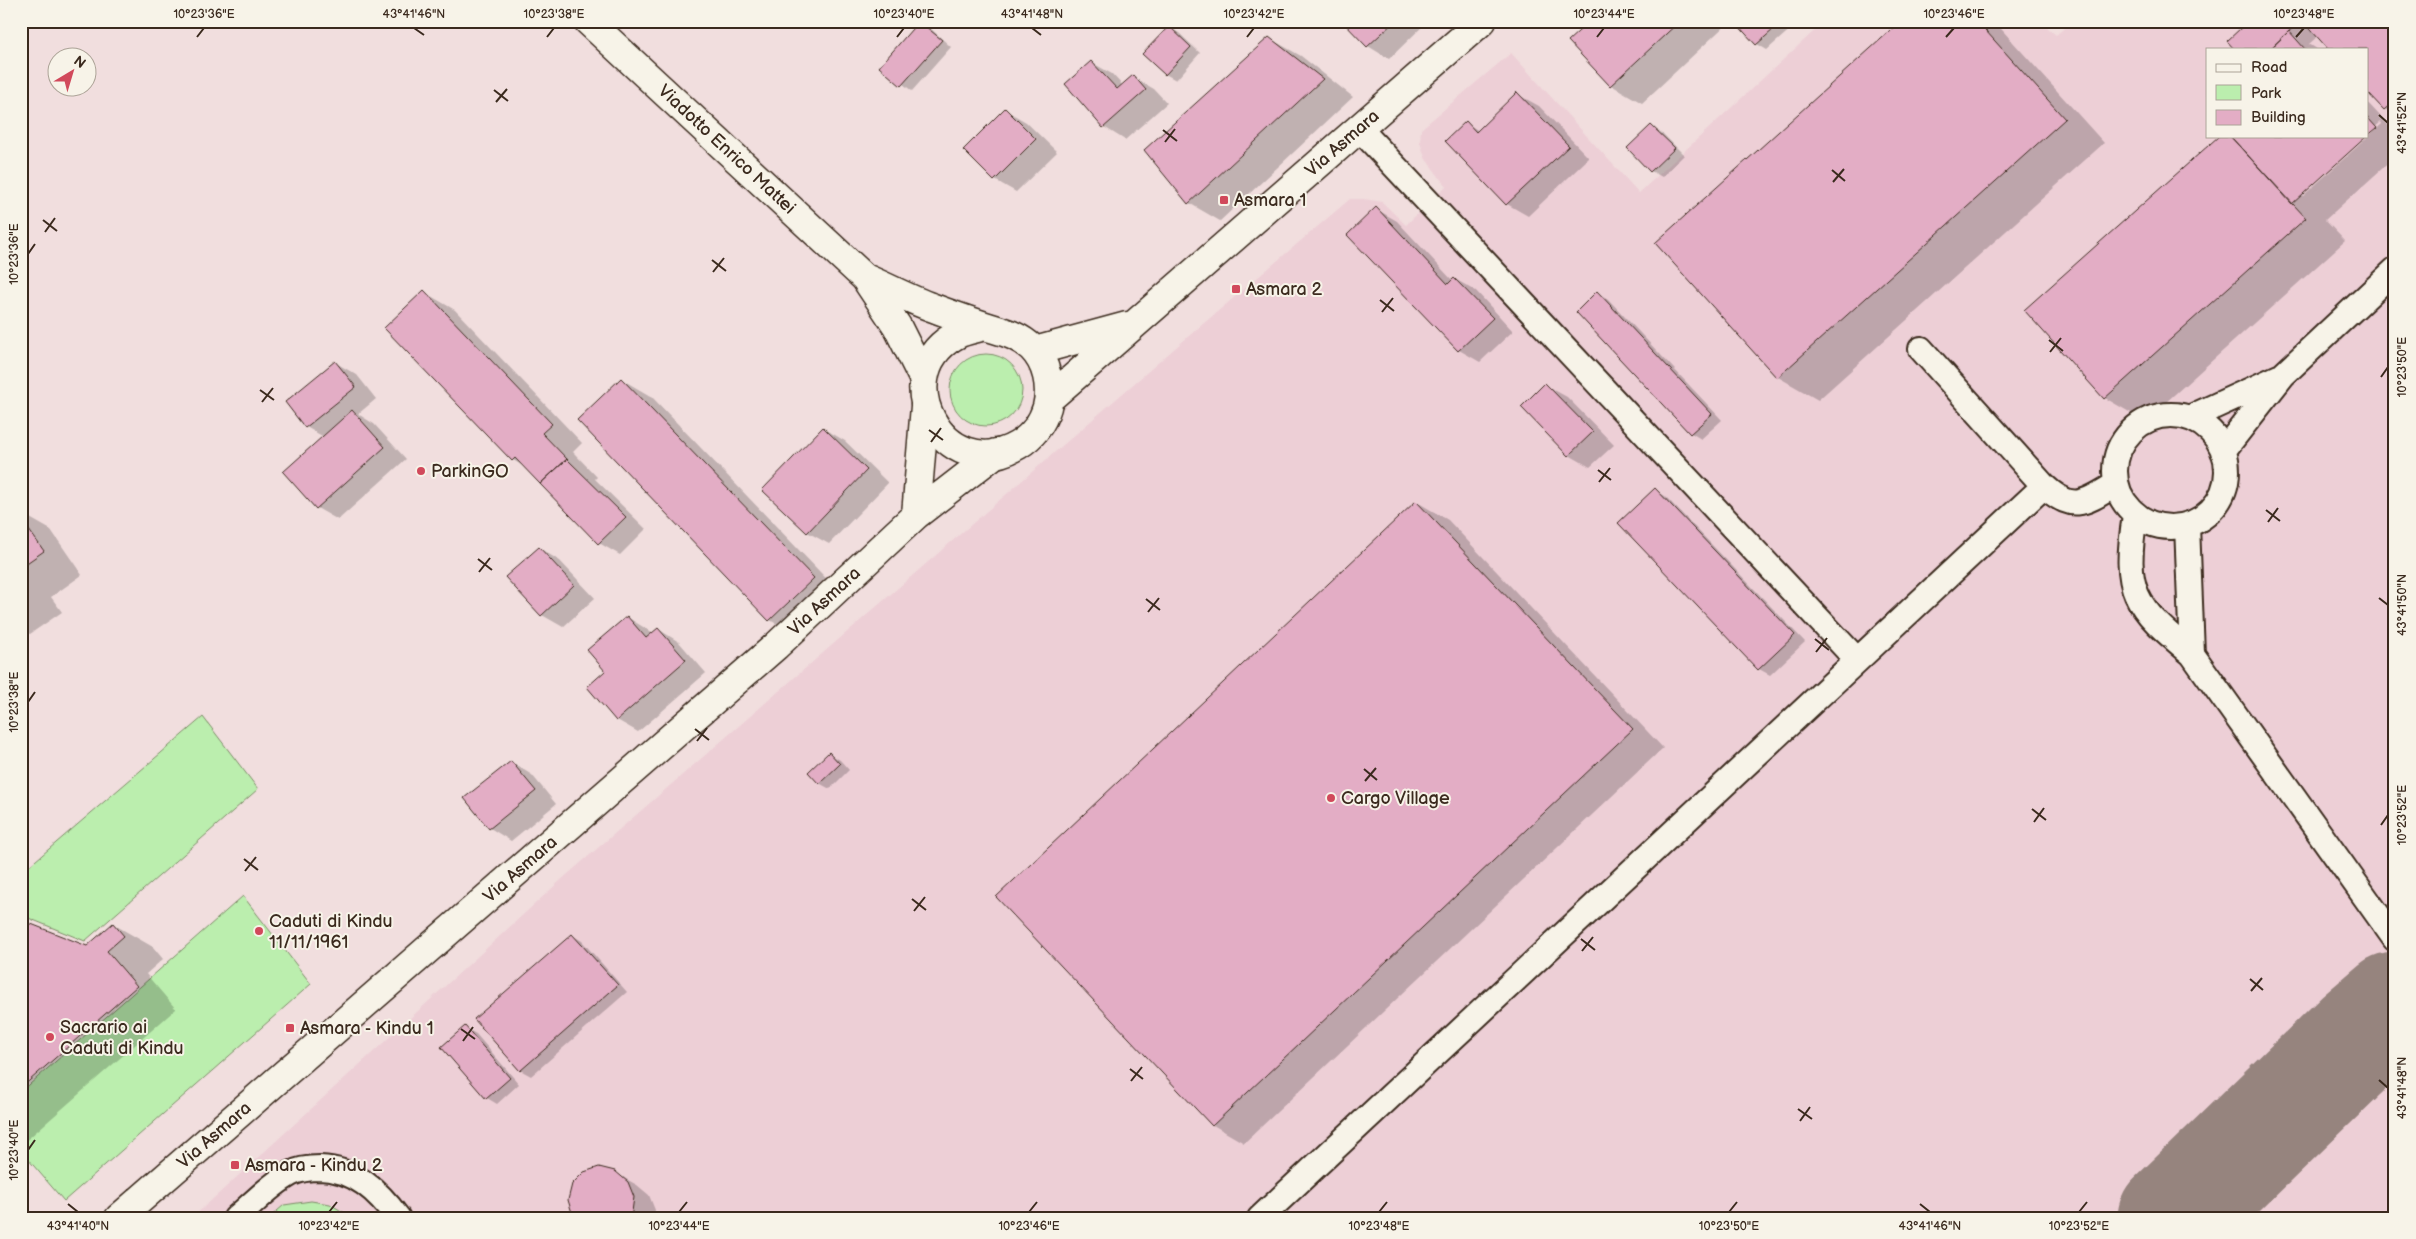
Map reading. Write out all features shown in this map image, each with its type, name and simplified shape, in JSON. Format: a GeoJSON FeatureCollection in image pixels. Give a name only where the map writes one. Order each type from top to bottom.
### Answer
{"type":"FeatureCollection","features":[{"type":"Feature","properties":{"kind":"street","name":"Viadotto Enrico Mattei"},"geometry":{"type":"LineString","coordinates":[[588,21],[866,278],[897,326],[924,393]]}},
{"type":"Feature","properties":{"kind":"street","name":"Via Asmara"},"geometry":{"type":"LineString","coordinates":[[1049,399],[1482,21]]}},
{"type":"Feature","properties":{"kind":"street","name":"Viadotto Enrico Mattei"},"geometry":{"type":"LineString","coordinates":[[866,278],[929,306],[985,326]]}},
{"type":"Feature","properties":{"kind":"street","name":"Via Asmara"},"geometry":{"type":"LineString","coordinates":[[1035,351],[1134,324]]}},
{"type":"Feature","properties":{"kind":"street"},"geometry":{"type":"LineString","coordinates":[[916,515],[924,393],[932,358],[944,344],[960,333],[985,326],[1010,332],[1035,351],[1044,366],[1049,382],[1049,399],[1045,415],[1037,430],[1018,445],[996,453],[968,451],[943,438],[932,423],[924,393]]}},
{"type":"Feature","properties":{"kind":"street","name":"Via Asmara"},"geometry":{"type":"LineString","coordinates":[[119,1218],[776,646],[916,515],[996,453]]}},
{"type":"Feature","properties":{"kind":"lane"},"geometry":{"type":"LineString","coordinates":[[1359,128],[1857,660]]}},
{"type":"Feature","properties":{"kind":"lane"},"geometry":{"type":"LineString","coordinates":[[2223,451],[2283,375],[2395,270]]}},
{"type":"Feature","properties":{"kind":"lane"},"geometry":{"type":"LineString","coordinates":[[1921,349],[2044,486],[2067,503],[2081,504],[2116,484]]}},
{"type":"Feature","properties":{"kind":"lane"},"geometry":{"type":"LineString","coordinates":[[2189,418],[2283,375]]}},
{"type":"Feature","properties":{"kind":"lane"},"geometry":{"type":"LineString","coordinates":[[2164,415],[2189,418],[2199,423],[2214,435],[2223,451],[2227,469],[2224,487],[2217,503],[2204,517],[2187,525],[2169,527],[2151,523],[2136,515],[2124,501],[2116,484],[2115,465],[2119,447],[2130,432],[2145,421],[2164,415]]}},
{"type":"Feature","properties":{"kind":"lane"},"geometry":{"type":"LineString","coordinates":[[1260,1218],[2044,486]]}},
{"type":"Feature","properties":{"kind":"lane"},"geometry":{"type":"LineString","coordinates":[[2136,515],[2130,552],[2130,572],[2136,596],[2147,613],[2160,627],[2192,654],[2395,939]]}},
{"type":"Feature","properties":{"kind":"lane"},"geometry":{"type":"LineString","coordinates":[[2187,525],[2192,654]]}},
{"type":"Feature","properties":{"kind":"lane"},"geometry":{"type":"LineString","coordinates":[[236,1218],[274,1185],[292,1173],[309,1168],[332,1168],[352,1175],[371,1188],[398,1218]]}},
{"type":"Feature","properties":{"kind":"shaded area"},"geometry":{"type":"Polygon","coordinates":[[[1825,21],[2040,21],[2056,35],[2073,21],[2395,21],[2395,1218],[192,1218],[561,880],[1197,329],[1350,199],[1382,202],[1406,225],[1446,186],[1425,158],[1420,142],[1421,129],[1511,53],[1639,193],[1825,21]]]}},
{"type":"Feature","properties":{"kind":"green space"},"geometry":{"type":"Polygon","coordinates":[[[986,354],[1006,360],[1016,370],[1022,390],[1016,410],[1006,420],[986,426],[966,420],[956,410],[950,390],[956,370],[966,360],[986,354]]]}},
{"type":"Feature","properties":{"kind":"green space"},"geometry":{"type":"Polygon","coordinates":[[[203,717],[258,789],[85,941],[21,915],[21,873],[203,717]]]}},
{"type":"Feature","properties":{"kind":"green space"},"geometry":{"type":"Polygon","coordinates":[[[243,896],[311,984],[64,1201],[21,1151],[21,1092],[243,896]]]}},
{"type":"Feature","properties":{"kind":"green space"},"geometry":{"type":"Polygon","coordinates":[[[311,1201],[330,1204],[353,1218],[269,1218],[284,1205],[311,1201]]]}},
{"type":"Feature","properties":{"kind":"building"},"geometry":{"type":"Polygon","coordinates":[[[919,21],[942,40],[901,86],[879,67],[919,21]]]}},
{"type":"Feature","properties":{"kind":"building"},"geometry":{"type":"Polygon","coordinates":[[[1342,21],[1395,21],[1367,47],[1342,21]]]}},
{"type":"Feature","properties":{"kind":"building"},"geometry":{"type":"Polygon","coordinates":[[[1590,21],[1680,21],[1610,86],[1568,41],[1590,21]]]}},
{"type":"Feature","properties":{"kind":"building"},"geometry":{"type":"Polygon","coordinates":[[[1734,21],[1783,21],[1756,45],[1734,21]]]}},
{"type":"Feature","properties":{"kind":"building"},"geometry":{"type":"Polygon","coordinates":[[[1901,21],[1977,21],[2065,119],[1777,378],[1655,243],[1901,21]]]}},
{"type":"Feature","properties":{"kind":"building"},"geometry":{"type":"Polygon","coordinates":[[[2237,21],[2300,21],[2271,48],[2233,48],[2227,41],[2242,27],[2237,21]]]}},
{"type":"Feature","properties":{"kind":"building"},"geometry":{"type":"Polygon","coordinates":[[[2303,21],[2395,21],[2395,100],[2384,110],[2368,93],[2368,48],[2327,48],[2303,21]]]}},
{"type":"Feature","properties":{"kind":"building"},"geometry":{"type":"Polygon","coordinates":[[[1169,26],[1191,47],[1165,75],[1142,54],[1169,26]]]}},
{"type":"Feature","properties":{"kind":"building"},"geometry":{"type":"Polygon","coordinates":[[[2289,31],[2304,48],[2271,48],[2289,31]]]}},
{"type":"Feature","properties":{"kind":"building"},"geometry":{"type":"Polygon","coordinates":[[[1269,37],[1323,79],[1188,204],[1144,150],[1269,37]]]}},
{"type":"Feature","properties":{"kind":"building"},"geometry":{"type":"Polygon","coordinates":[[[1091,61],[1117,89],[1133,75],[1146,90],[1103,128],[1065,84],[1091,61]]]}},
{"type":"Feature","properties":{"kind":"building"},"geometry":{"type":"Polygon","coordinates":[[[1517,92],[1569,146],[1506,205],[1445,141],[1466,121],[1476,132],[1517,92]]]}},
{"type":"Feature","properties":{"kind":"building"},"geometry":{"type":"Polygon","coordinates":[[[1005,108],[1036,139],[994,181],[963,150],[1005,108]]]}},
{"type":"Feature","properties":{"kind":"building"},"geometry":{"type":"Polygon","coordinates":[[[2368,118],[2377,128],[2368,135],[2368,118]]]}},
{"type":"Feature","properties":{"kind":"building"},"geometry":{"type":"Polygon","coordinates":[[[1651,125],[1675,148],[1650,172],[1627,148],[1651,125]]]}},
{"type":"Feature","properties":{"kind":"building"},"geometry":{"type":"Polygon","coordinates":[[[2217,138],[2232,138],[2306,218],[2104,399],[2024,310],[2217,138]]]}},
{"type":"Feature","properties":{"kind":"building"},"geometry":{"type":"Polygon","coordinates":[[[2232,138],[2365,138],[2292,204],[2232,138]]]}},
{"type":"Feature","properties":{"kind":"building"},"geometry":{"type":"Polygon","coordinates":[[[1376,207],[1448,284],[1454,278],[1493,318],[1458,351],[1347,235],[1376,207]]]}},
{"type":"Feature","properties":{"kind":"building"},"geometry":{"type":"Polygon","coordinates":[[[424,290],[552,424],[542,433],[567,459],[540,484],[515,458],[512,461],[384,328],[424,290]]]}},
{"type":"Feature","properties":{"kind":"building"},"geometry":{"type":"Polygon","coordinates":[[[1597,291],[1712,414],[1690,434],[1576,312],[1597,291]]]}},
{"type":"Feature","properties":{"kind":"building"},"geometry":{"type":"Polygon","coordinates":[[[335,361],[356,387],[305,428],[285,402],[335,361]]]}},
{"type":"Feature","properties":{"kind":"building"},"geometry":{"type":"Polygon","coordinates":[[[621,378],[814,578],[769,621],[577,420],[621,378]]]}},
{"type":"Feature","properties":{"kind":"building"},"geometry":{"type":"Polygon","coordinates":[[[1545,383],[1593,432],[1568,456],[1521,407],[1545,383]]]}},
{"type":"Feature","properties":{"kind":"building"},"geometry":{"type":"Polygon","coordinates":[[[352,410],[385,447],[316,509],[283,472],[352,410]]]}},
{"type":"Feature","properties":{"kind":"building"},"geometry":{"type":"Polygon","coordinates":[[[823,427],[867,470],[807,533],[762,490],[823,427]]]}},
{"type":"Feature","properties":{"kind":"building"},"geometry":{"type":"Polygon","coordinates":[[[567,459],[626,517],[598,544],[540,484],[567,459]]]}},
{"type":"Feature","properties":{"kind":"building"},"geometry":{"type":"Polygon","coordinates":[[[1655,488],[1795,635],[1758,670],[1618,523],[1655,488]]]}},
{"type":"Feature","properties":{"kind":"building","name":"Cargo Village"},"geometry":{"type":"Polygon","coordinates":[[[1416,501],[1633,729],[1212,1126],[996,897],[1416,501]]]}},
{"type":"Feature","properties":{"kind":"building"},"geometry":{"type":"Polygon","coordinates":[[[21,519],[44,551],[21,567],[21,519]]]}},
{"type":"Feature","properties":{"kind":"building"},"geometry":{"type":"Polygon","coordinates":[[[539,547],[574,585],[541,616],[505,577],[539,547]]]}},
{"type":"Feature","properties":{"kind":"building"},"geometry":{"type":"Polygon","coordinates":[[[627,616],[646,638],[658,628],[686,660],[616,721],[587,687],[605,671],[587,650],[627,616]]]}},
{"type":"Feature","properties":{"kind":"building"},"geometry":{"type":"Polygon","coordinates":[[[829,752],[840,764],[819,784],[808,772],[829,752]]]}},
{"type":"Feature","properties":{"kind":"building"},"geometry":{"type":"Polygon","coordinates":[[[511,761],[536,791],[489,829],[464,798],[511,761]]]}},
{"type":"Feature","properties":{"kind":"building","name":"Sacrario ai Caduti di Kindu"},"geometry":{"type":"Polygon","coordinates":[[[21,920],[87,946],[113,923],[124,936],[107,951],[137,986],[21,1088],[21,920]]]}},
{"type":"Feature","properties":{"kind":"building"},"geometry":{"type":"Polygon","coordinates":[[[572,934],[618,985],[520,1071],[474,1019],[572,934]]]}},
{"type":"Feature","properties":{"kind":"building"},"geometry":{"type":"Polygon","coordinates":[[[465,1026],[510,1078],[486,1099],[441,1047],[465,1026]]]}},
{"type":"Feature","properties":{"kind":"building"},"geometry":{"type":"Polygon","coordinates":[[[599,1167],[615,1171],[628,1182],[634,1197],[632,1212],[628,1218],[574,1218],[568,1200],[572,1184],[584,1172],[599,1167]]]}},
{"type":"Feature","properties":{"kind":"taxiway"},"geometry":{"type":"LineString","coordinates":[[2173,1218],[2361,1036],[2395,1007]]}},
{"type":"Feature","properties":{"kind":"place","name":"Asmara 1"},"geometry":{"type":"Point","coordinates":[1224,200]}},
{"type":"Feature","properties":{"kind":"place","name":"Asmara 2"},"geometry":{"type":"Point","coordinates":[1236,289]}},
{"type":"Feature","properties":{"kind":"place","name":"ParkinGO"},"geometry":{"type":"Point","coordinates":[421,471]}},
{"type":"Feature","properties":{"kind":"place","name":"Cargo Village"},"geometry":{"type":"Point","coordinates":[1331,798]}},
{"type":"Feature","properties":{"kind":"place","name":"Caduti di Kindu 11/11/1961"},"geometry":{"type":"Point","coordinates":[259,931]}},
{"type":"Feature","properties":{"kind":"place","name":"Asmara - Kindu 1"},"geometry":{"type":"Point","coordinates":[290,1028]}},
{"type":"Feature","properties":{"kind":"place","name":"Sacrario ai Caduti di Kindu"},"geometry":{"type":"Point","coordinates":[50,1037]}},
{"type":"Feature","properties":{"kind":"place","name":"Asmara - Kindu 2"},"geometry":{"type":"Point","coordinates":[235,1165]}}]}
